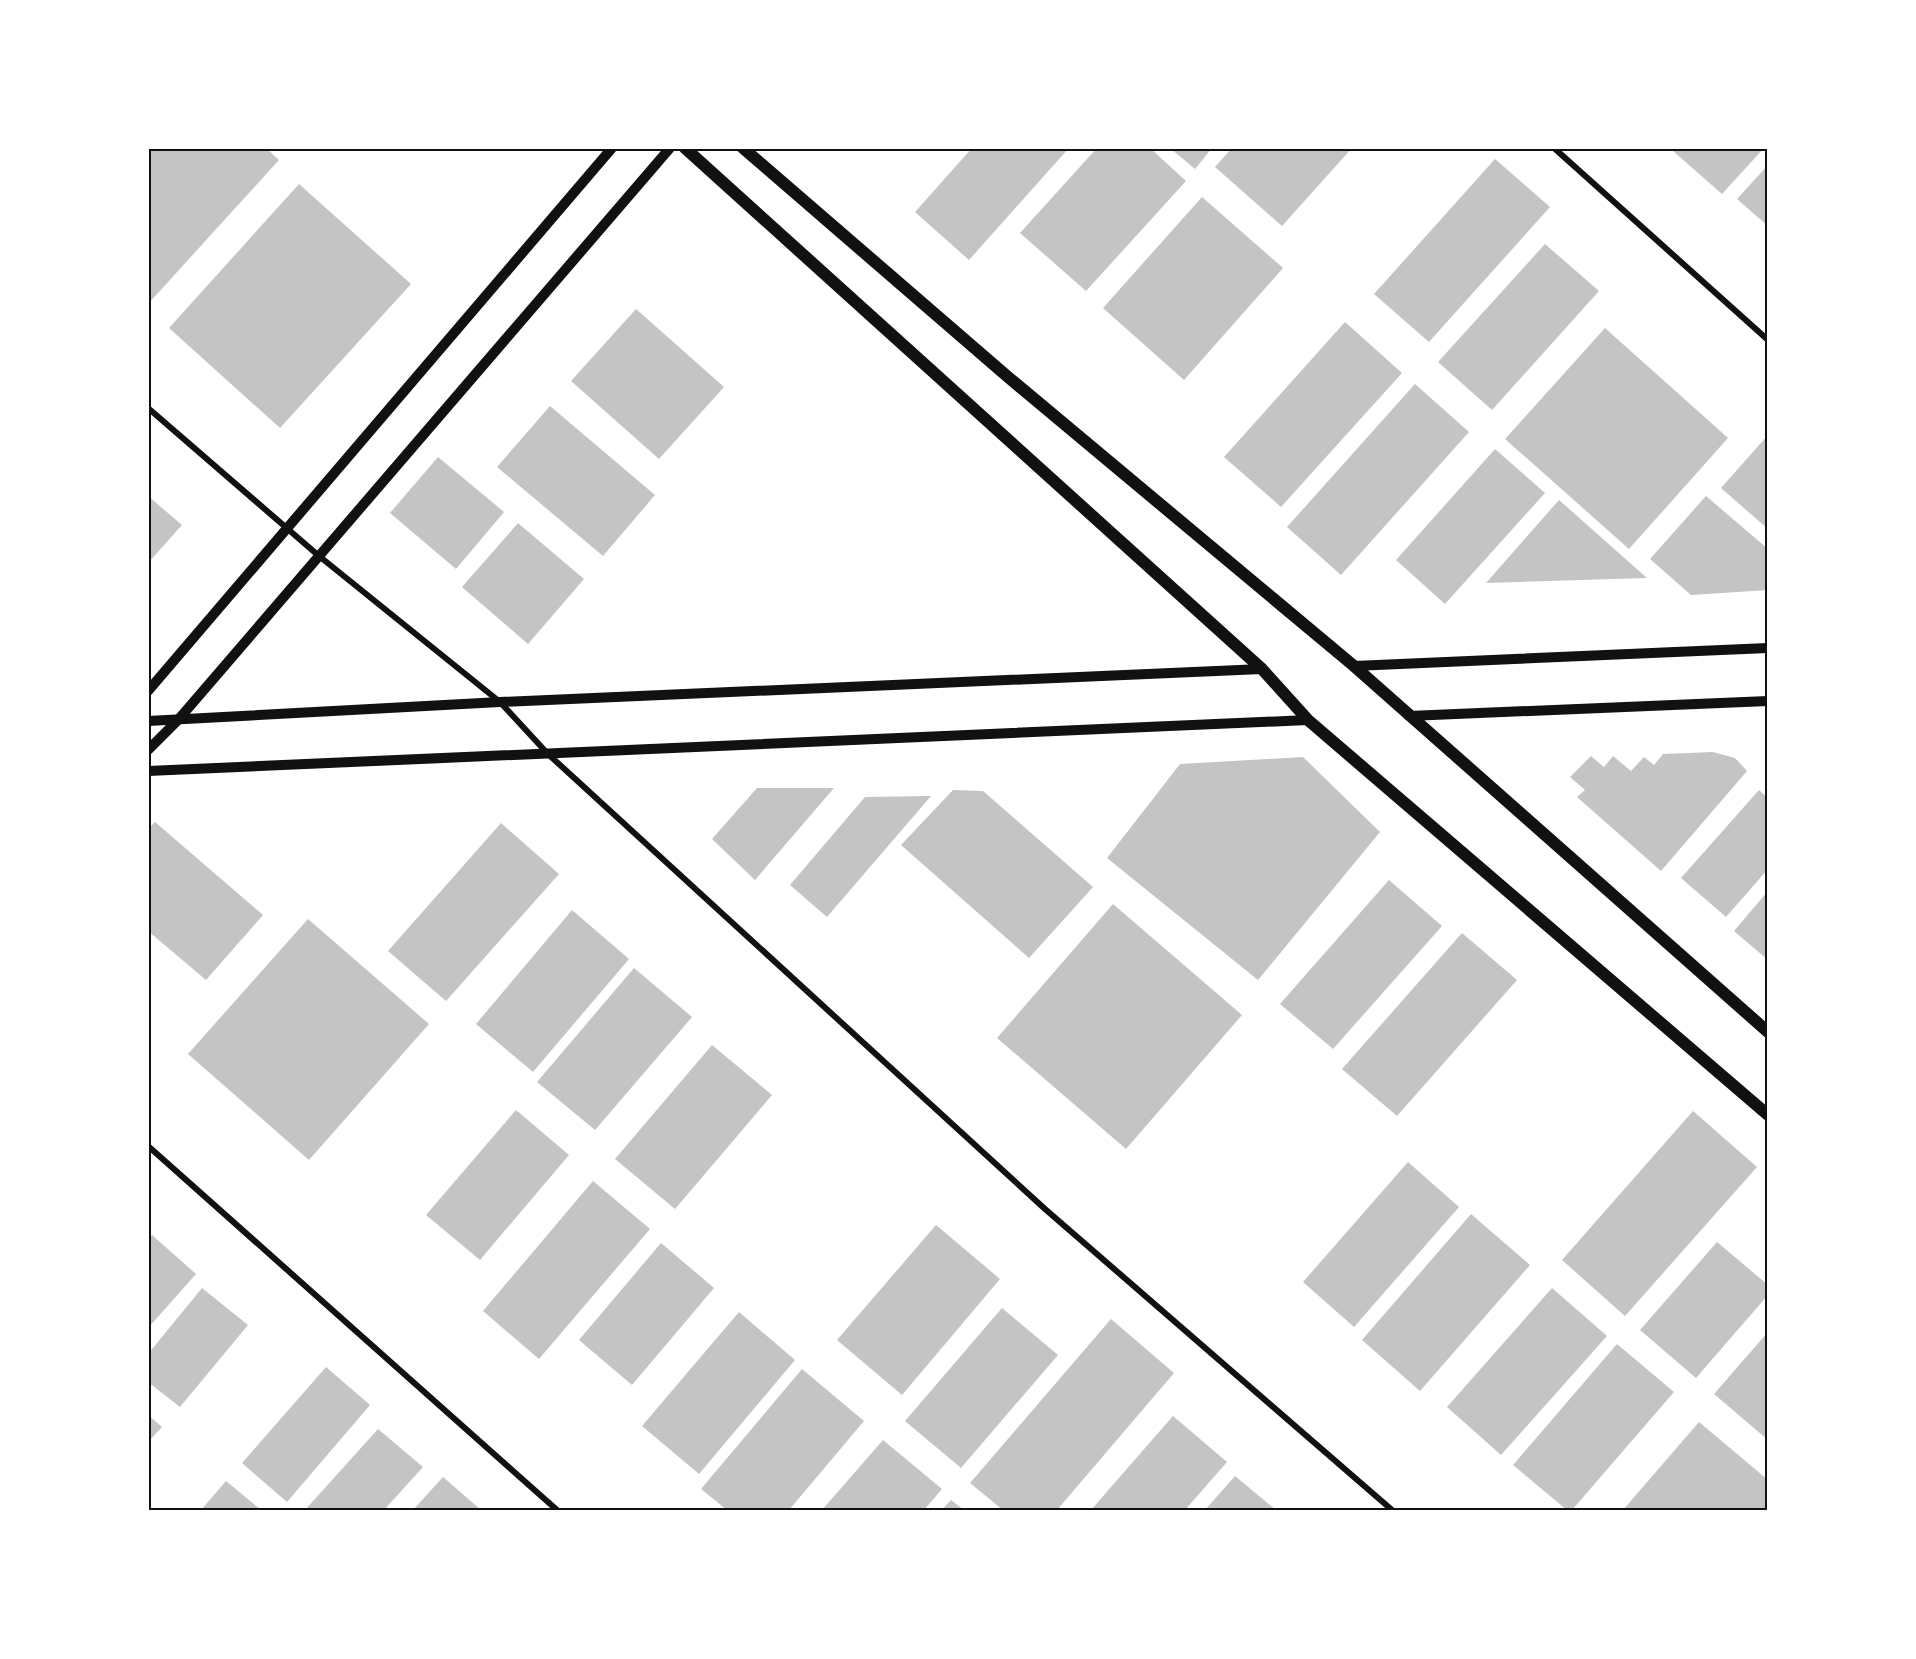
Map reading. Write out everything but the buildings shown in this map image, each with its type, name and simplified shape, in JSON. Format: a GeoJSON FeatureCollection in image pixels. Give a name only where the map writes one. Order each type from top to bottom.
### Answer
{"type":"FeatureCollection","features":[{"type":"Feature","properties":{"kind":"main road"},"geometry":{"type":"LineString","coordinates":[[685,148],[1262,669],[1308,720],[1767,1115]]}},
{"type":"Feature","properties":{"kind":"main road"},"geometry":{"type":"LineString","coordinates":[[743,148],[1008,377],[1354,666],[1767,1032]]}},
{"type":"Feature","properties":{"kind":"street"},"geometry":{"type":"LineString","coordinates":[[148,692],[612,148]]}},
{"type":"Feature","properties":{"kind":"street"},"geometry":{"type":"LineString","coordinates":[[148,750],[178,720],[670,148]]}},
{"type":"Feature","properties":{"kind":"street"},"geometry":{"type":"LineString","coordinates":[[1554,148],[1767,340]]}},
{"type":"Feature","properties":{"kind":"street"},"geometry":{"type":"LineString","coordinates":[[148,408],[287,529],[500,702],[548,753],[1045,1209],[1392,1510]]}},
{"type":"Feature","properties":{"kind":"street"},"geometry":{"type":"LineString","coordinates":[[1354,666],[1767,648]]}},
{"type":"Feature","properties":{"kind":"street"},"geometry":{"type":"LineString","coordinates":[[148,721],[500,702],[1262,669]]}},
{"type":"Feature","properties":{"kind":"street"},"geometry":{"type":"LineString","coordinates":[[1409,716],[1767,701]]}},
{"type":"Feature","properties":{"kind":"street"},"geometry":{"type":"LineString","coordinates":[[148,771],[1308,720]]}},
{"type":"Feature","properties":{"kind":"street"},"geometry":{"type":"LineString","coordinates":[[148,1146],[557,1510]]}}]}
